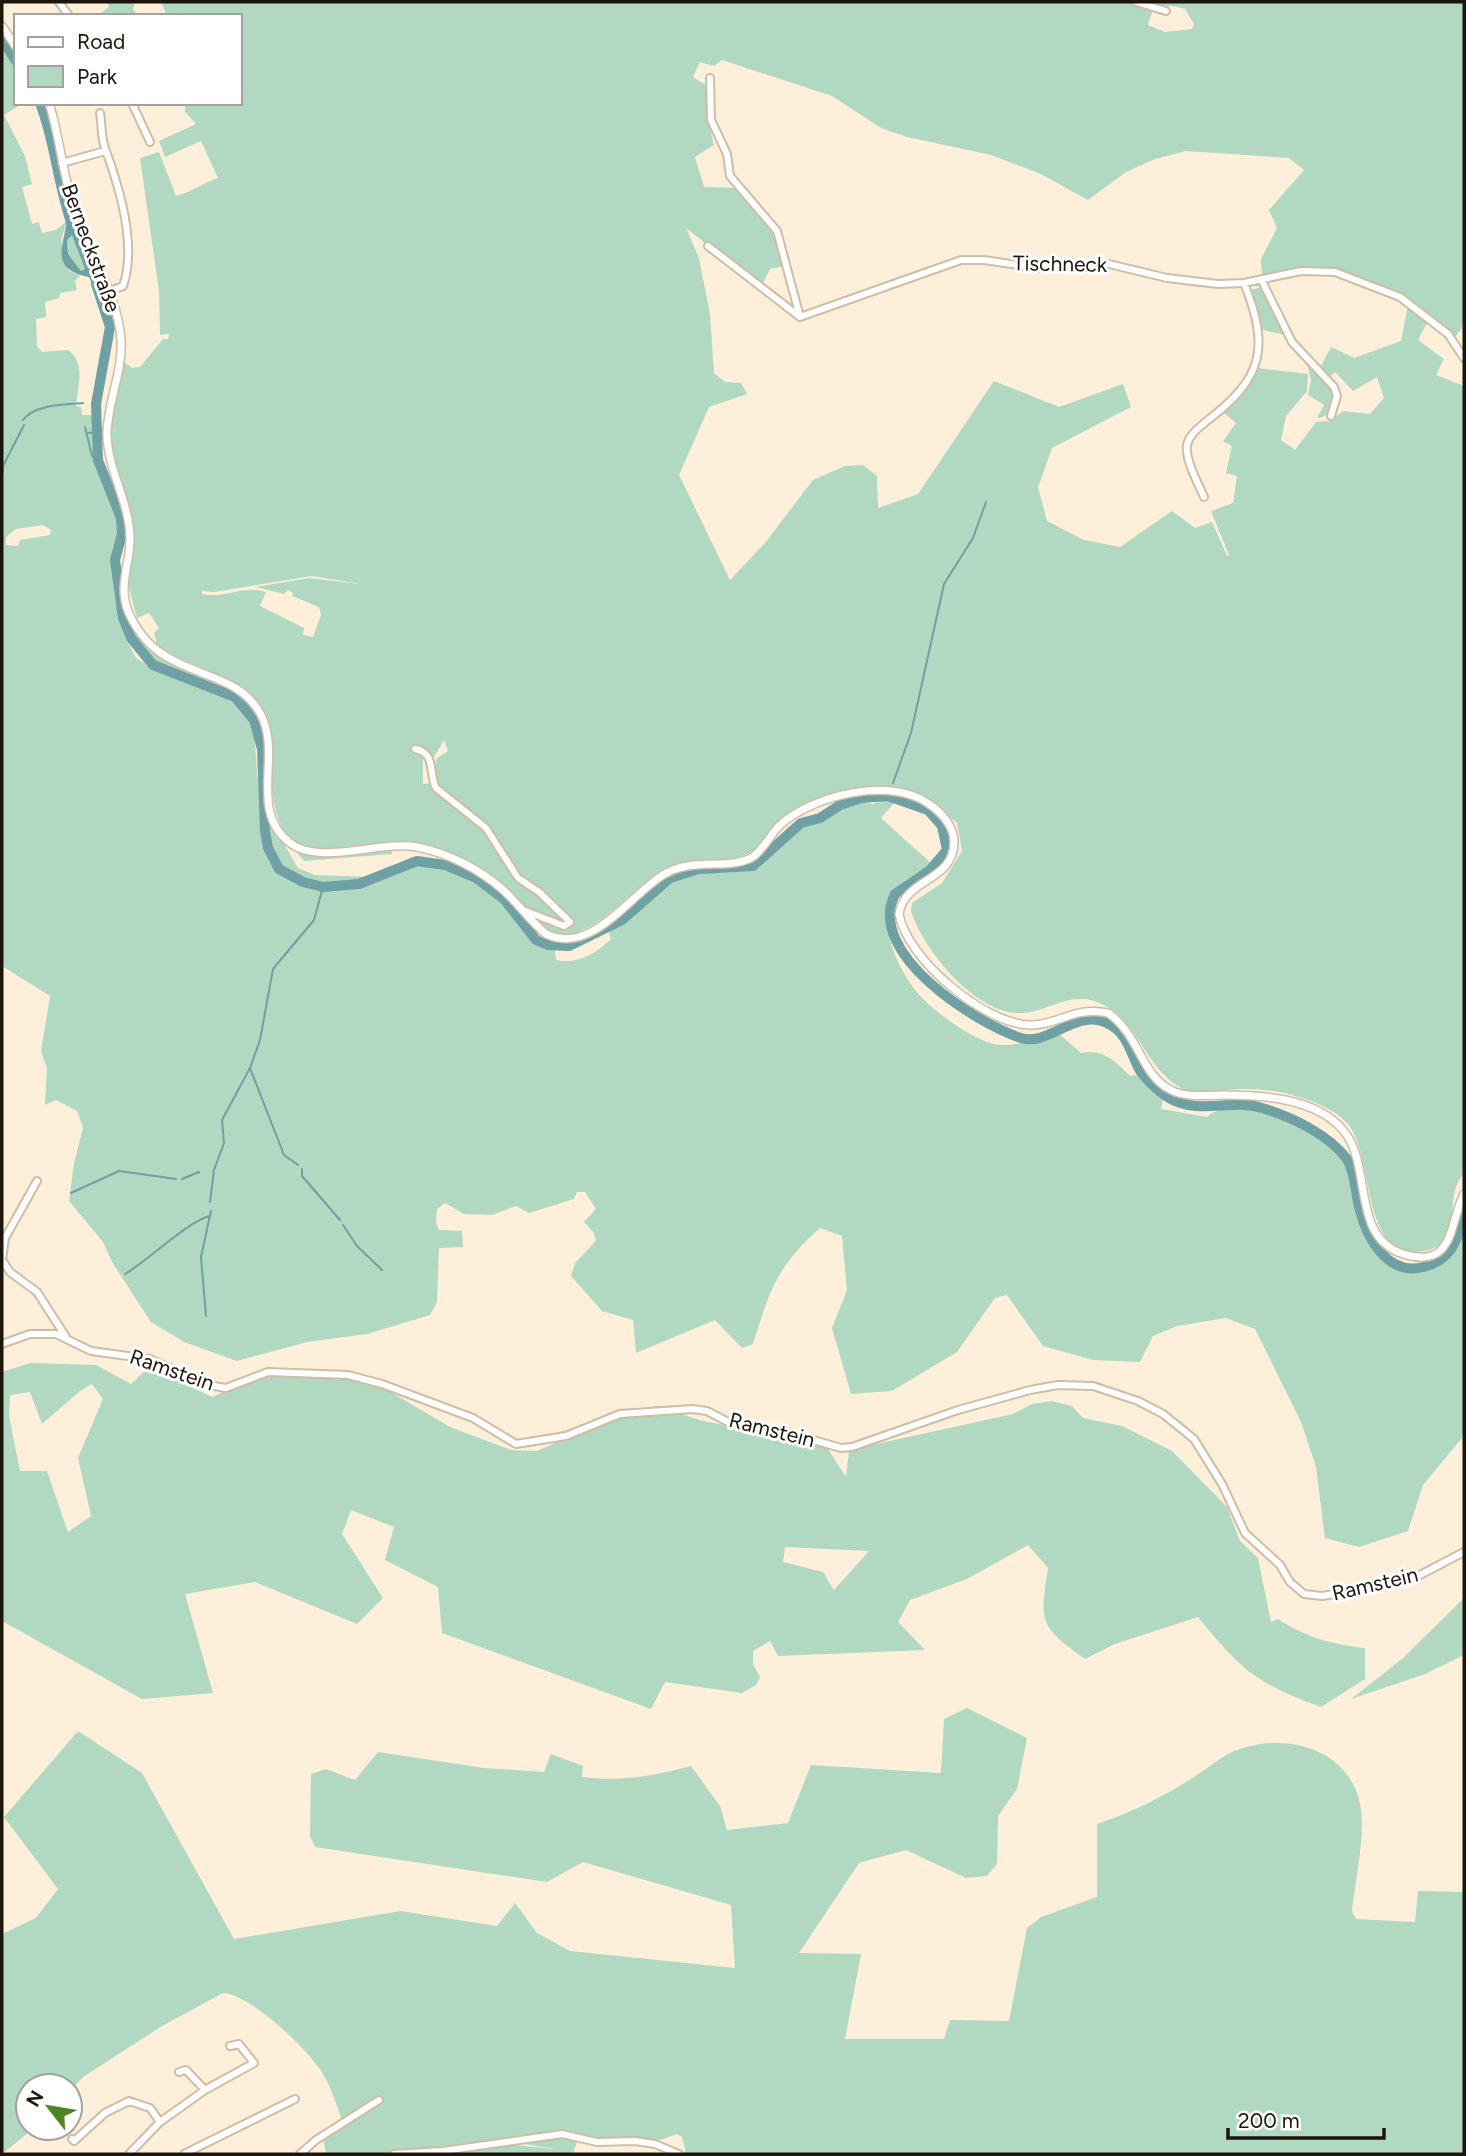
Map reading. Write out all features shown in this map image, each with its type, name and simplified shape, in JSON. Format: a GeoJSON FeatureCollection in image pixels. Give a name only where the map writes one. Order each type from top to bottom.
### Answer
{"type":"FeatureCollection","features":[{"type":"Feature","properties":{"kind":"main road"},"geometry":{"type":"LineString","coordinates":[[2,26],[14,44]]}},
{"type":"Feature","properties":{"kind":"main road","name":"Berneckstraße"},"geometry":{"type":"LineString","coordinates":[[49,105],[73,207],[119,326],[121,352],[107,434],[109,459],[130,537],[122,589],[128,610],[139,633],[156,652],[230,687],[255,706],[267,729],[267,797],[272,817],[283,838],[293,846],[316,852],[417,847],[467,865],[503,890],[536,925],[556,938],[581,934],[618,915],[647,887],[672,870],[749,859],[780,825],[802,812],[866,790],[903,792],[923,799],[937,809],[954,835],[948,865],[907,894],[899,914],[921,956],[959,992],[994,1015],[1022,1024],[1049,1021],[1079,1011],[1108,1013],[1135,1040],[1152,1075],[1169,1090],[1196,1096],[1275,1098],[1323,1114],[1345,1132],[1356,1151],[1374,1228],[1382,1240],[1404,1254],[1425,1257],[1443,1248],[1454,1231],[1464,1194]]}},
{"type":"Feature","properties":{"kind":"street"},"geometry":{"type":"LineString","coordinates":[[1136,2],[1166,11]]}},
{"type":"Feature","properties":{"kind":"street"},"geometry":{"type":"LineString","coordinates":[[710,78],[711,120],[727,154],[730,176],[778,231],[800,317]]}},
{"type":"Feature","properties":{"kind":"street"},"geometry":{"type":"LineString","coordinates":[[133,105],[150,142]]}},
{"type":"Feature","properties":{"kind":"street"},"geometry":{"type":"LineString","coordinates":[[100,113],[105,151],[123,214],[128,246],[123,286],[108,292]]}},
{"type":"Feature","properties":{"kind":"street"},"geometry":{"type":"LineString","coordinates":[[62,163],[105,151]]}},
{"type":"Feature","properties":{"kind":"street"},"geometry":{"type":"LineString","coordinates":[[708,246],[800,317]]}},
{"type":"Feature","properties":{"kind":"street","name":"Tischneck"},"geometry":{"type":"LineString","coordinates":[[800,317],[923,273],[972,259],[1038,268],[1109,264],[1190,282],[1244,284],[1318,270],[1377,285],[1400,297],[1448,334],[1464,358]]}},
{"type":"Feature","properties":{"kind":"street"},"geometry":{"type":"LineString","coordinates":[[1261,279],[1282,324],[1299,352],[1334,387],[1337,396],[1331,416]]}},
{"type":"Feature","properties":{"kind":"street"},"geometry":{"type":"LineString","coordinates":[[1204,497],[1188,456],[1187,443],[1194,432],[1237,396],[1255,367],[1258,322],[1244,284]]}},
{"type":"Feature","properties":{"kind":"street"},"geometry":{"type":"LineString","coordinates":[[415,750],[424,751],[431,761],[436,788],[486,828],[510,869],[570,922],[564,926],[523,910]]}},
{"type":"Feature","properties":{"kind":"street"},"geometry":{"type":"LineString","coordinates":[[37,1181],[5,1238],[2,1260],[10,1272],[37,1292],[66,1337]]}},
{"type":"Feature","properties":{"kind":"street"},"geometry":{"type":"LineString","coordinates":[[45,1332],[51,1328],[55,1318]]}},
{"type":"Feature","properties":{"kind":"street","name":"Ramstein"},"geometry":{"type":"LineString","coordinates":[[2,1344],[45,1332],[66,1337],[91,1351],[150,1359],[208,1385],[226,1388],[268,1373],[348,1375],[382,1384],[473,1418],[516,1444],[524,1445],[566,1436],[620,1414],[692,1409],[707,1410],[732,1424],[789,1433],[841,1448],[852,1447],[958,1410],[1030,1390],[1058,1385],[1093,1386],[1138,1401],[1163,1414],[1194,1439],[1222,1485],[1245,1533],[1280,1565],[1290,1582],[1304,1594],[1322,1596],[1418,1576],[1464,1552]]}},
{"type":"Feature","properties":{"kind":"street"},"geometry":{"type":"LineString","coordinates":[[129,2154],[160,2122],[205,2090],[254,2063],[239,2044],[230,2046]]}},
{"type":"Feature","properties":{"kind":"street"},"geometry":{"type":"LineString","coordinates":[[179,2072],[186,2070],[205,2090]]}},
{"type":"Feature","properties":{"kind":"street"},"geometry":{"type":"LineString","coordinates":[[184,2154],[295,2099]]}},
{"type":"Feature","properties":{"kind":"street"},"geometry":{"type":"LineString","coordinates":[[300,2154],[316,2140],[379,2100]]}},
{"type":"Feature","properties":{"kind":"street"},"geometry":{"type":"LineString","coordinates":[[84,2132],[105,2113],[129,2101],[150,2108],[160,2122]]}},
{"type":"Feature","properties":{"kind":"street"},"geometry":{"type":"LineString","coordinates":[[394,2154],[443,2151],[562,2134],[597,2142],[635,2141],[656,2144],[679,2154]]}},
{"type":"Feature","properties":{"kind":"green space"},"geometry":{"type":"Polygon","coordinates":[[[108,2],[135,2],[133,9],[137,14],[100,14],[109,7],[108,2]]]}},
{"type":"Feature","properties":{"kind":"green space"},"geometry":{"type":"Polygon","coordinates":[[[161,2],[1464,2],[1464,325],[1454,339],[1408,303],[1367,279],[1322,271],[1262,277],[1261,259],[1277,228],[1269,210],[1304,170],[1289,158],[1186,151],[1155,159],[1126,172],[1088,200],[1041,174],[991,155],[907,137],[881,128],[832,96],[722,60],[714,66],[700,62],[693,77],[708,86],[708,120],[714,145],[695,157],[704,187],[737,188],[776,233],[785,266],[770,269],[761,287],[686,228],[699,258],[710,314],[714,373],[725,382],[741,383],[747,394],[709,407],[679,475],[730,580],[765,543],[813,480],[845,466],[863,465],[877,476],[878,508],[918,494],[994,381],[1059,407],[1123,384],[1131,407],[1052,448],[1038,487],[1047,521],[1084,540],[1120,547],[1172,511],[1195,528],[1212,522],[1227,556],[1229,555],[1211,511],[1233,503],[1237,476],[1226,473],[1232,446],[1223,441],[1236,423],[1224,413],[1257,368],[1308,374],[1307,391],[1286,416],[1281,440],[1295,450],[1316,422],[1330,421],[1343,411],[1370,414],[1384,398],[1377,377],[1353,391],[1335,372],[1328,378],[1319,370],[1331,347],[1354,358],[1401,341],[1408,305],[1428,321],[1418,340],[1444,359],[1436,375],[1464,386],[1464,1174],[1455,1190],[1450,1226],[1442,1242],[1431,1249],[1418,1252],[1400,1249],[1387,1239],[1378,1223],[1356,1139],[1348,1124],[1329,1109],[1300,1097],[1273,1091],[1185,1090],[1166,1077],[1121,1017],[1094,1001],[1076,999],[1022,1013],[1005,1011],[987,1004],[970,992],[954,978],[927,944],[911,911],[912,903],[942,883],[962,851],[957,823],[923,796],[906,790],[850,790],[814,801],[782,819],[749,853],[729,859],[686,863],[665,869],[595,924],[563,934],[543,928],[529,913],[535,912],[503,885],[469,862],[444,851],[405,842],[330,850],[315,849],[289,838],[280,823],[275,805],[268,731],[258,703],[237,685],[158,649],[154,633],[159,628],[149,613],[137,618],[127,581],[133,535],[109,436],[122,360],[132,368],[140,367],[163,339],[168,339],[169,334],[160,335],[159,291],[140,158],[159,152],[176,196],[218,178],[201,141],[165,157],[159,141],[196,124],[185,112],[185,105],[242,105],[242,14],[166,14],[161,2]],[[1154,6],[1148,25],[1165,32],[1192,29],[1194,24],[1185,9],[1154,6]],[[312,576],[214,592],[202,591],[202,594],[218,595],[249,590],[266,592],[260,606],[304,628],[303,635],[313,637],[321,615],[319,607],[292,596],[293,593],[288,590],[284,594],[256,587],[309,578],[360,584],[312,576]],[[444,740],[434,757],[423,756],[423,784],[435,783],[436,759],[448,751],[444,740]]]}},
{"type":"Feature","properties":{"kind":"green space"},"geometry":{"type":"Polygon","coordinates":[[[2,46],[14,65],[14,105],[20,105],[4,115],[25,156],[32,184],[22,187],[32,224],[39,222],[42,233],[56,230],[67,221],[61,240],[69,271],[80,275],[75,281],[77,290],[60,293],[59,298],[45,302],[46,317],[36,319],[37,346],[42,352],[68,350],[77,362],[80,376],[76,406],[81,407],[82,415],[93,415],[97,451],[93,451],[94,462],[116,513],[119,529],[112,568],[125,637],[136,658],[152,668],[226,696],[248,716],[254,729],[257,773],[266,823],[271,822],[298,868],[315,875],[370,877],[413,857],[418,866],[446,869],[472,880],[496,897],[536,942],[555,950],[556,960],[571,961],[586,957],[605,944],[611,939],[608,931],[637,912],[672,879],[699,871],[753,869],[805,826],[859,800],[873,804],[887,798],[895,802],[881,818],[932,864],[891,895],[886,912],[889,936],[898,960],[916,991],[943,1016],[967,1032],[1000,1045],[1022,1043],[1058,1033],[1081,1053],[1102,1054],[1130,1076],[1141,1074],[1163,1098],[1161,1109],[1207,1117],[1222,1109],[1240,1107],[1280,1116],[1300,1126],[1319,1137],[1344,1161],[1351,1175],[1358,1217],[1364,1234],[1383,1260],[1401,1270],[1423,1271],[1439,1266],[1450,1258],[1464,1229],[1462,1438],[1423,1485],[1408,1531],[1359,1547],[1325,1538],[1316,1467],[1301,1422],[1255,1329],[1226,1318],[1177,1326],[1153,1336],[1140,1362],[1093,1360],[1043,1346],[1007,1295],[995,1298],[957,1352],[892,1391],[851,1394],[832,1328],[847,1290],[842,1236],[820,1228],[793,1255],[776,1280],[753,1344],[742,1348],[715,1320],[636,1353],[633,1320],[602,1311],[571,1276],[575,1263],[596,1241],[594,1233],[584,1222],[596,1209],[585,1192],[577,1192],[574,1199],[529,1213],[516,1206],[492,1215],[464,1214],[445,1203],[437,1209],[436,1222],[439,1230],[462,1231],[463,1247],[439,1248],[437,1302],[430,1315],[367,1334],[307,1342],[237,1361],[184,1342],[151,1322],[112,1262],[103,1242],[69,1201],[74,1163],[83,1128],[77,1111],[56,1100],[45,1105],[47,1068],[41,1051],[50,996],[2,966],[2,46]],[[43,525],[16,529],[6,537],[6,545],[18,546],[20,540],[50,535],[51,530],[43,525]]]}},
{"type":"Feature","properties":{"kind":"green space"},"geometry":{"type":"Polygon","coordinates":[[[72,234],[85,269],[81,271],[68,254],[67,240],[72,234]]]}},
{"type":"Feature","properties":{"kind":"green space"},"geometry":{"type":"Polygon","coordinates":[[[1262,287],[1285,335],[1260,329],[1250,290],[1262,287]]]}},
{"type":"Feature","properties":{"kind":"green space"},"geometry":{"type":"Polygon","coordinates":[[[1307,363],[1335,392],[1329,412],[1322,417],[1317,418],[1324,405],[1308,395],[1311,380],[1307,363]]]}},
{"type":"Feature","properties":{"kind":"green space"},"geometry":{"type":"Polygon","coordinates":[[[126,614],[146,648],[176,666],[219,685],[190,678],[146,654],[128,629],[126,614]]]}},
{"type":"Feature","properties":{"kind":"green space"},"geometry":{"type":"Polygon","coordinates":[[[391,849],[392,854],[304,861],[295,850],[311,854],[391,849]]]}},
{"type":"Feature","properties":{"kind":"green space"},"geometry":{"type":"Polygon","coordinates":[[[30,1363],[96,1365],[131,1384],[151,1365],[158,1366],[158,1372],[213,1397],[260,1371],[367,1378],[450,1427],[511,1450],[537,1451],[620,1414],[658,1406],[699,1420],[826,1446],[846,1477],[849,1450],[1013,1414],[1032,1404],[1052,1401],[1072,1406],[1083,1418],[1122,1426],[1172,1451],[1227,1507],[1240,1541],[1258,1558],[1271,1622],[1278,1619],[1320,1639],[1365,1648],[1365,1679],[1321,1707],[1281,1690],[1252,1673],[1239,1663],[1198,1617],[1115,1644],[1085,1659],[1058,1638],[1046,1621],[1044,1601],[1048,1568],[1028,1545],[967,1579],[910,1600],[898,1622],[925,1650],[778,1656],[770,1641],[753,1651],[753,1664],[760,1677],[756,1685],[742,1693],[665,1682],[651,1709],[442,1633],[438,1587],[385,1560],[394,1527],[351,1510],[342,1534],[383,1598],[357,1624],[255,1582],[185,1594],[213,1693],[142,1699],[2,1621],[2,1372],[30,1363]],[[92,1384],[42,1424],[30,1392],[10,1395],[9,1416],[20,1471],[47,1471],[68,1532],[91,1516],[78,1458],[103,1399],[92,1384]],[[785,1547],[783,1562],[823,1572],[834,1590],[869,1551],[785,1547]]]}},
{"type":"Feature","properties":{"kind":"green space"},"geometry":{"type":"Polygon","coordinates":[[[1464,1598],[1464,1655],[1425,1674],[1351,1699],[1402,1659],[1464,1598]]]}},
{"type":"Feature","properties":{"kind":"green space"},"geometry":{"type":"Polygon","coordinates":[[[967,1708],[1027,1738],[1017,1789],[998,1816],[997,1864],[987,1876],[966,1878],[906,1850],[859,1863],[799,1953],[861,1954],[845,2039],[944,2039],[950,2020],[1009,2021],[1027,1928],[1041,1917],[1097,1897],[1097,1824],[1123,1815],[1161,1796],[1228,1754],[1269,1743],[1290,1744],[1311,1749],[1329,1758],[1344,1771],[1355,1788],[1362,1821],[1352,1911],[1356,1919],[1415,1922],[1418,1891],[1464,1892],[1464,2154],[686,2154],[682,2137],[677,2134],[660,2140],[578,2139],[573,2153],[579,2154],[463,2154],[463,2148],[499,2143],[560,2150],[518,2143],[517,2137],[462,2144],[462,2154],[326,2154],[324,2142],[342,2120],[323,2074],[306,2052],[278,2025],[248,2003],[223,1993],[162,2026],[84,2076],[84,2072],[14,2072],[14,2142],[17,2142],[2,2154],[2,1934],[36,1918],[58,1889],[4,1817],[78,1731],[142,1773],[234,1939],[400,1911],[497,1926],[515,1903],[537,1933],[570,1951],[735,1968],[731,1905],[583,1862],[547,1882],[315,1847],[310,1836],[311,1774],[326,1769],[355,1780],[378,1752],[484,1768],[544,1772],[551,1754],[583,1766],[582,1777],[611,1779],[664,1773],[691,1766],[720,1806],[727,1830],[788,1823],[811,1765],[941,1773],[944,1719],[967,1708]]]}},
{"type":"Feature","properties":{"kind":"water"},"geometry":{"type":"Polygon","coordinates":[[[72,219],[86,260],[101,288],[97,296],[89,277],[69,269],[64,263],[62,249],[67,221],[72,219]],[[72,235],[67,240],[68,254],[81,271],[85,269],[72,235]]]}},
{"type":"Feature","properties":{"kind":"waterway"},"geometry":{"type":"LineString","coordinates":[[2,39],[14,58]]}},
{"type":"Feature","properties":{"kind":"waterway"},"geometry":{"type":"LineString","coordinates":[[41,105],[74,231]]}},
{"type":"Feature","properties":{"kind":"waterway"},"geometry":{"type":"LineString","coordinates":[[96,284],[110,327],[96,404],[98,460],[121,518],[122,534],[115,560],[123,618],[131,638],[153,665],[235,697],[254,720],[262,749],[265,831],[268,848],[279,869],[303,882],[323,887],[359,884],[417,861],[445,865],[476,878],[504,899],[536,940],[548,945],[569,946],[622,920],[670,878],[699,869],[753,866],[801,823],[820,818],[840,805],[861,798],[888,796],[928,810],[942,826],[947,850],[930,870],[895,894],[890,917],[896,940],[910,962],[953,1002],[978,1018],[1021,1038],[1041,1037],[1084,1020],[1107,1023],[1124,1037],[1145,1077],[1169,1098],[1193,1106],[1250,1105],[1273,1112],[1320,1134],[1347,1159],[1368,1232],[1381,1253],[1399,1266],[1423,1267],[1440,1260],[1451,1250],[1464,1218]]}},
{"type":"Feature","properties":{"kind":"waterway"},"geometry":{"type":"LineString","coordinates":[[23,420],[42,408],[83,403]]}},
{"type":"Feature","properties":{"kind":"waterway"},"geometry":{"type":"LineString","coordinates":[[2,478],[3,466],[24,425]]}},
{"type":"Feature","properties":{"kind":"waterway"},"geometry":{"type":"LineString","coordinates":[[85,427],[92,456],[98,461]]}},
{"type":"Feature","properties":{"kind":"waterway"},"geometry":{"type":"LineString","coordinates":[[88,433],[97,432]]}},
{"type":"Feature","properties":{"kind":"waterway"},"geometry":{"type":"LineString","coordinates":[[893,783],[911,733],[944,584],[973,538],[986,502]]}},
{"type":"Feature","properties":{"kind":"waterway"},"geometry":{"type":"LineString","coordinates":[[210,1202],[214,1170],[224,1143],[222,1120],[250,1068],[260,1040],[273,969],[314,920],[323,887]]}},
{"type":"Feature","properties":{"kind":"waterway"},"geometry":{"type":"LineString","coordinates":[[250,1068],[284,1155],[298,1165]]}},
{"type":"Feature","properties":{"kind":"waterway"},"geometry":{"type":"LineString","coordinates":[[302,1169],[302,1176],[340,1220]]}},
{"type":"Feature","properties":{"kind":"waterway"},"geometry":{"type":"LineString","coordinates":[[71,1193],[119,1171],[176,1179]]}},
{"type":"Feature","properties":{"kind":"waterway"},"geometry":{"type":"LineString","coordinates":[[182,1179],[199,1172]]}},
{"type":"Feature","properties":{"kind":"waterway"},"geometry":{"type":"LineString","coordinates":[[206,1316],[201,1257],[211,1211]]}},
{"type":"Feature","properties":{"kind":"waterway"},"geometry":{"type":"LineString","coordinates":[[125,1274],[191,1225],[210,1216]]}},
{"type":"Feature","properties":{"kind":"waterway"},"geometry":{"type":"LineString","coordinates":[[343,1225],[357,1246],[382,1270]]}}]}
